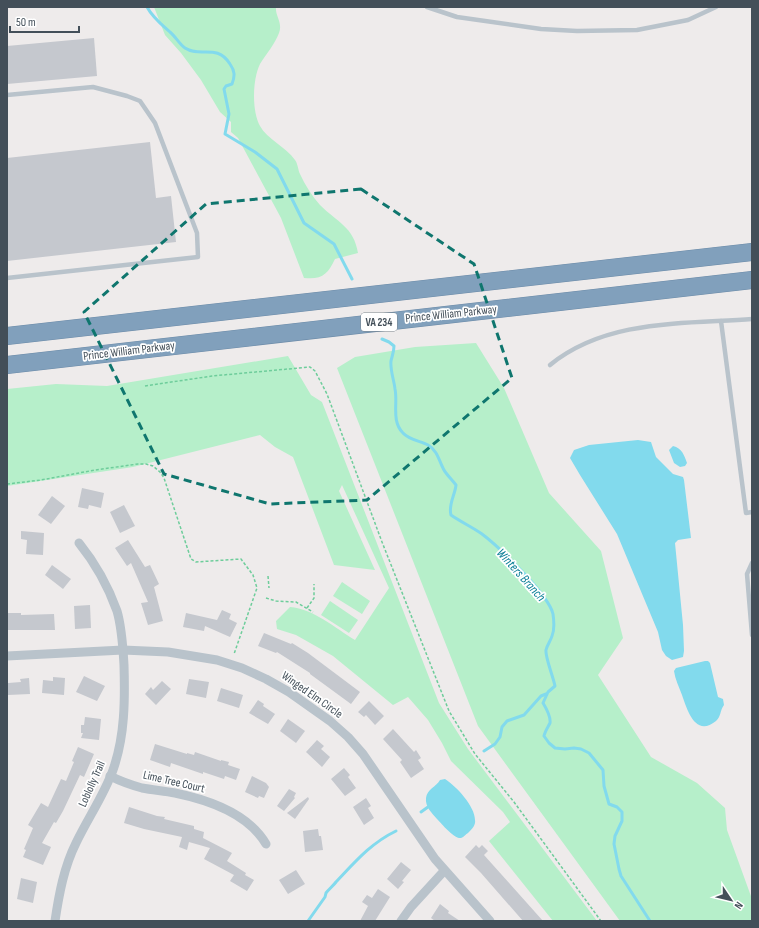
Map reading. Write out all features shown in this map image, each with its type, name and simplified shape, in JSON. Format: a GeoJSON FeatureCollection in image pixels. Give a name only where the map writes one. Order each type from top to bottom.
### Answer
{"type":"FeatureCollection","features":[{"type":"Feature","properties":{"kind":"highway","name":"VA 234"},"geometry":{"type":"LineString","coordinates":[[7,336],[752,252]]}},
{"type":"Feature","properties":{"kind":"highway","name":"Prince William Parkway"},"geometry":{"type":"LineString","coordinates":[[7,365],[752,280]]}},
{"type":"Feature","properties":{"kind":"street","name":"Loblolly Trail"},"geometry":{"type":"LineString","coordinates":[[55,921],[62,882],[76,844],[110,776],[119,749],[124,719],[123,650],[118,613],[110,593],[92,558],[79,543]]}},
{"type":"Feature","properties":{"kind":"street","name":"Winged Elm Circle"},"geometry":{"type":"LineString","coordinates":[[7,656],[123,650],[168,652],[196,655],[217,660],[242,668],[266,679],[315,709],[348,737],[364,754],[409,822],[444,870],[490,921]]}},
{"type":"Feature","properties":{"kind":"street","name":"Lime Tree Court"},"geometry":{"type":"LineString","coordinates":[[110,776],[140,788],[192,797],[234,813],[254,828],[266,844]]}},
{"type":"Feature","properties":{"kind":"street"},"geometry":{"type":"LineString","coordinates":[[401,921],[411,907],[444,870]]}},
{"type":"Feature","properties":{"kind":"lane"},"geometry":{"type":"LineString","coordinates":[[427,7],[470,20],[541,29],[578,31],[637,30],[688,20],[716,7]]}},
{"type":"Feature","properties":{"kind":"lane"},"geometry":{"type":"LineString","coordinates":[[7,95],[93,88],[128,96],[140,101],[155,123],[197,233],[198,257],[7,278]]}},
{"type":"Feature","properties":{"kind":"lane"},"geometry":{"type":"LineString","coordinates":[[550,365],[575,349],[617,332],[669,324],[752,319]]}},
{"type":"Feature","properties":{"kind":"lane"},"geometry":{"type":"LineString","coordinates":[[721,321],[746,513],[752,512]]}},
{"type":"Feature","properties":{"kind":"lane"},"geometry":{"type":"LineString","coordinates":[[752,563],[747,574],[752,635]]}},
{"type":"Feature","properties":{"kind":"path"},"geometry":{"type":"LineString","coordinates":[[146,386],[212,376],[310,367],[315,371],[327,394],[385,549],[449,711],[475,754],[514,802],[601,921]]}},
{"type":"Feature","properties":{"kind":"path"},"geometry":{"type":"LineString","coordinates":[[7,484],[138,464],[153,466],[164,478],[191,559],[196,562],[242,559],[256,581],[256,595],[234,654]]}},
{"type":"Feature","properties":{"kind":"path"},"geometry":{"type":"LineString","coordinates":[[268,576],[269,588]]}},
{"type":"Feature","properties":{"kind":"path"},"geometry":{"type":"LineString","coordinates":[[307,608],[314,598],[314,584]]}},
{"type":"Feature","properties":{"kind":"path"},"geometry":{"type":"LineString","coordinates":[[266,598],[276,601],[296,602],[313,612]]}},
{"type":"Feature","properties":{"kind":"highlighted area"},"geometry":{"type":"Polygon","coordinates":[[[361,189],[474,264],[512,378],[367,500],[270,504],[164,474],[84,312],[206,204],[361,189]]]}},
{"type":"Feature","properties":{"kind":"green space"},"geometry":{"type":"Polygon","coordinates":[[[154,7],[276,7],[280,23],[279,33],[260,64],[254,87],[254,104],[257,120],[263,131],[287,151],[295,160],[304,182],[317,202],[349,231],[356,244],[358,253],[335,259],[330,269],[320,277],[304,278],[281,218],[238,138],[231,132],[231,122],[220,112],[201,80],[181,53],[165,35],[154,7]]]}},
{"type":"Feature","properties":{"kind":"green space"},"geometry":{"type":"Polygon","coordinates":[[[476,343],[504,388],[549,493],[601,551],[623,638],[598,675],[651,757],[697,783],[725,808],[727,830],[752,899],[752,921],[620,921],[478,726],[337,368],[355,357],[415,347],[476,343]]]}},
{"type":"Feature","properties":{"kind":"green space"},"geometry":{"type":"Polygon","coordinates":[[[288,356],[311,395],[322,402],[439,703],[468,749],[597,921],[553,921],[489,841],[510,822],[503,812],[451,761],[428,720],[408,697],[393,705],[333,656],[296,635],[277,629],[276,621],[290,607],[299,608],[316,615],[355,640],[389,588],[342,485],[339,491],[375,570],[334,565],[293,457],[275,447],[260,435],[133,467],[7,486],[7,389],[56,384],[107,386],[288,356]]]}},
{"type":"Feature","properties":{"kind":"green space"},"geometry":{"type":"Polygon","coordinates":[[[342,582],[370,601],[362,614],[333,596],[342,582]]]}},
{"type":"Feature","properties":{"kind":"green space"},"geometry":{"type":"Polygon","coordinates":[[[330,601],[358,620],[349,633],[321,615],[330,601]]]}},
{"type":"Feature","properties":{"kind":"water"},"geometry":{"type":"Polygon","coordinates":[[[638,440],[651,442],[656,457],[673,474],[683,477],[684,480],[691,538],[678,540],[675,543],[684,651],[683,657],[672,660],[666,656],[662,650],[658,632],[617,534],[570,458],[574,450],[589,445],[638,440]]]}},
{"type":"Feature","properties":{"kind":"water"},"geometry":{"type":"Polygon","coordinates":[[[673,446],[679,448],[685,457],[687,463],[685,466],[680,467],[674,463],[669,450],[673,446]]]}},
{"type":"Feature","properties":{"kind":"water"},"geometry":{"type":"Polygon","coordinates":[[[705,661],[710,663],[718,697],[723,699],[724,705],[719,718],[716,721],[709,725],[703,726],[697,724],[689,714],[674,671],[676,668],[705,661]]]}},
{"type":"Feature","properties":{"kind":"water"},"geometry":{"type":"Polygon","coordinates":[[[445,779],[464,797],[474,815],[475,824],[468,833],[461,838],[458,838],[448,831],[431,812],[426,801],[428,792],[440,780],[445,779]]]}},
{"type":"Feature","properties":{"kind":"building"},"geometry":{"type":"Polygon","coordinates":[[[94,38],[97,76],[7,84],[7,46],[94,38]]]}},
{"type":"Feature","properties":{"kind":"building"},"geometry":{"type":"Polygon","coordinates":[[[150,142],[156,198],[171,196],[176,242],[7,261],[7,158],[150,142]]]}},
{"type":"Feature","properties":{"kind":"building"},"geometry":{"type":"Polygon","coordinates":[[[82,488],[104,493],[101,508],[89,505],[88,509],[78,507],[82,488]]]}},
{"type":"Feature","properties":{"kind":"building"},"geometry":{"type":"Polygon","coordinates":[[[52,496],[65,506],[51,524],[38,515],[52,496]]]}},
{"type":"Feature","properties":{"kind":"building"},"geometry":{"type":"Polygon","coordinates":[[[124,505],[135,526],[120,533],[110,512],[124,505]]]}},
{"type":"Feature","properties":{"kind":"building"},"geometry":{"type":"Polygon","coordinates":[[[21,531],[44,533],[43,555],[26,554],[27,540],[21,539],[21,531]]]}},
{"type":"Feature","properties":{"kind":"building"},"geometry":{"type":"Polygon","coordinates":[[[128,540],[145,567],[150,565],[159,584],[154,587],[163,621],[148,625],[141,603],[148,602],[131,563],[127,566],[115,548],[128,540]]]}},
{"type":"Feature","properties":{"kind":"building"},"geometry":{"type":"Polygon","coordinates":[[[52,565],[71,579],[63,589],[45,575],[52,565]]]}},
{"type":"Feature","properties":{"kind":"building"},"geometry":{"type":"Polygon","coordinates":[[[90,605],[91,628],[75,629],[74,606],[90,605]]]}},
{"type":"Feature","properties":{"kind":"building"},"geometry":{"type":"Polygon","coordinates":[[[222,610],[231,614],[229,619],[237,623],[230,637],[205,626],[204,631],[183,627],[186,613],[217,620],[222,610]]]}},
{"type":"Feature","properties":{"kind":"building"},"geometry":{"type":"Polygon","coordinates":[[[7,613],[21,613],[21,615],[54,614],[55,630],[7,630],[7,613]]]}},
{"type":"Feature","properties":{"kind":"building"},"geometry":{"type":"Polygon","coordinates":[[[264,633],[291,644],[292,643],[308,653],[360,692],[351,704],[310,673],[277,652],[276,653],[258,646],[264,633]]]}},
{"type":"Feature","properties":{"kind":"building"},"geometry":{"type":"Polygon","coordinates":[[[84,676],[105,686],[97,701],[76,692],[84,676]]]}},
{"type":"Feature","properties":{"kind":"building"},"geometry":{"type":"Polygon","coordinates":[[[53,677],[65,678],[64,695],[42,693],[43,680],[53,681],[53,677]]]}},
{"type":"Feature","properties":{"kind":"building"},"geometry":{"type":"Polygon","coordinates":[[[29,678],[30,694],[8,695],[8,683],[21,682],[20,679],[29,678]]]}},
{"type":"Feature","properties":{"kind":"building"},"geometry":{"type":"Polygon","coordinates":[[[189,679],[209,682],[206,698],[186,694],[189,679]]]}},
{"type":"Feature","properties":{"kind":"building"},"geometry":{"type":"Polygon","coordinates":[[[162,681],[171,689],[156,705],[145,694],[151,687],[153,690],[162,681]]]}},
{"type":"Feature","properties":{"kind":"building"},"geometry":{"type":"Polygon","coordinates":[[[221,688],[243,695],[239,708],[217,701],[221,688]]]}},
{"type":"Feature","properties":{"kind":"building"},"geometry":{"type":"Polygon","coordinates":[[[258,700],[264,704],[263,706],[275,714],[268,724],[249,713],[258,700]]]}},
{"type":"Feature","properties":{"kind":"building"},"geometry":{"type":"Polygon","coordinates":[[[369,701],[384,716],[375,725],[366,715],[364,717],[358,712],[369,701]]]}},
{"type":"Feature","properties":{"kind":"building"},"geometry":{"type":"Polygon","coordinates":[[[85,717],[101,719],[99,740],[81,738],[83,733],[81,733],[81,725],[84,725],[85,717]]]}},
{"type":"Feature","properties":{"kind":"building"},"geometry":{"type":"Polygon","coordinates":[[[288,719],[305,731],[296,743],[280,731],[288,719]]]}},
{"type":"Feature","properties":{"kind":"building"},"geometry":{"type":"Polygon","coordinates":[[[393,729],[414,752],[416,750],[421,758],[418,760],[424,769],[411,778],[400,762],[402,760],[383,739],[393,729]]]}},
{"type":"Feature","properties":{"kind":"building"},"geometry":{"type":"Polygon","coordinates":[[[317,740],[324,746],[321,749],[330,757],[322,767],[306,752],[317,740]]]}},
{"type":"Feature","properties":{"kind":"building"},"geometry":{"type":"Polygon","coordinates":[[[155,744],[187,754],[194,755],[195,752],[221,761],[229,762],[228,765],[240,769],[236,780],[225,776],[224,779],[203,772],[203,774],[171,763],[170,767],[150,760],[155,744]]]}},
{"type":"Feature","properties":{"kind":"building"},"geometry":{"type":"Polygon","coordinates":[[[78,747],[94,754],[84,777],[80,775],[63,811],[56,823],[54,822],[42,843],[51,847],[43,865],[23,857],[26,850],[24,849],[33,828],[28,825],[41,803],[48,807],[61,779],[66,781],[74,762],[72,761],[78,747]]]}},
{"type":"Feature","properties":{"kind":"building"},"geometry":{"type":"Polygon","coordinates":[[[344,768],[350,775],[348,777],[356,788],[345,796],[331,779],[344,768]]]}},
{"type":"Feature","properties":{"kind":"building"},"geometry":{"type":"Polygon","coordinates":[[[252,776],[266,783],[269,787],[264,798],[259,796],[258,798],[245,792],[252,776]]]}},
{"type":"Feature","properties":{"kind":"building"},"geometry":{"type":"Polygon","coordinates":[[[289,789],[296,793],[295,798],[284,811],[277,806],[289,789]]]}},
{"type":"Feature","properties":{"kind":"building"},"geometry":{"type":"Polygon","coordinates":[[[308,797],[309,799],[295,819],[287,813],[308,797]]]}},
{"type":"Feature","properties":{"kind":"building"},"geometry":{"type":"Polygon","coordinates":[[[366,798],[371,806],[368,808],[374,818],[364,825],[353,807],[366,798]]]}},
{"type":"Feature","properties":{"kind":"building"},"geometry":{"type":"Polygon","coordinates":[[[129,807],[165,817],[164,819],[194,826],[194,829],[204,832],[203,838],[232,853],[227,861],[254,880],[247,891],[230,881],[234,875],[204,859],[210,848],[189,842],[187,850],[179,847],[182,837],[124,823],[129,807]]]}},
{"type":"Feature","properties":{"kind":"building"},"geometry":{"type":"Polygon","coordinates":[[[318,829],[319,836],[321,836],[323,850],[305,852],[303,831],[318,829]]]}},
{"type":"Feature","properties":{"kind":"building"},"geometry":{"type":"Polygon","coordinates":[[[476,845],[479,848],[482,845],[488,851],[484,855],[543,921],[523,921],[465,857],[476,845]]]}},
{"type":"Feature","properties":{"kind":"building"},"geometry":{"type":"Polygon","coordinates":[[[401,862],[411,870],[402,881],[404,882],[398,889],[387,879],[401,862]]]}},
{"type":"Feature","properties":{"kind":"building"},"geometry":{"type":"Polygon","coordinates":[[[296,870],[305,884],[288,894],[279,880],[296,870]]]}},
{"type":"Feature","properties":{"kind":"building"},"geometry":{"type":"Polygon","coordinates":[[[21,878],[37,882],[33,903],[17,899],[21,878]]]}},
{"type":"Feature","properties":{"kind":"building"},"geometry":{"type":"Polygon","coordinates":[[[378,889],[390,897],[375,921],[360,921],[368,906],[362,902],[367,895],[372,898],[378,889]]]}},
{"type":"Feature","properties":{"kind":"building"},"geometry":{"type":"Polygon","coordinates":[[[440,904],[449,911],[448,913],[460,921],[435,921],[431,918],[440,904]]]}},
{"type":"Feature","properties":{"kind":"waterway","name":"Winters Branch"},"geometry":{"type":"LineString","coordinates":[[147,7],[155,18],[185,48],[191,51],[214,52],[220,54],[230,64],[234,71],[234,76],[232,84],[226,86],[224,89],[229,114],[225,134],[255,152],[277,169],[304,223],[334,244],[352,279]]}},
{"type":"Feature","properties":{"kind":"waterway","name":"Winters Branch"},"geometry":{"type":"LineString","coordinates":[[382,339],[394,346],[391,364],[396,394],[397,423],[403,433],[412,439],[428,445],[435,451],[444,470],[456,485],[451,504],[451,515],[482,534],[522,571],[542,595],[553,614],[554,628],[546,653],[555,686],[548,692],[543,703],[550,718],[550,723],[544,736],[555,748],[581,749],[589,753],[603,770],[604,786],[609,804],[617,807],[622,812],[622,821],[615,836],[614,844],[621,876],[650,921]]}},
{"type":"Feature","properties":{"kind":"waterway"},"geometry":{"type":"LineString","coordinates":[[484,751],[495,744],[500,737],[502,727],[507,721],[524,715],[541,696],[546,694]]}},
{"type":"Feature","properties":{"kind":"waterway"},"geometry":{"type":"LineString","coordinates":[[421,812],[428,807]]}},
{"type":"Feature","properties":{"kind":"waterway"},"geometry":{"type":"LineString","coordinates":[[308,921],[325,897],[326,893],[357,860],[379,841],[396,831]]}}]}
